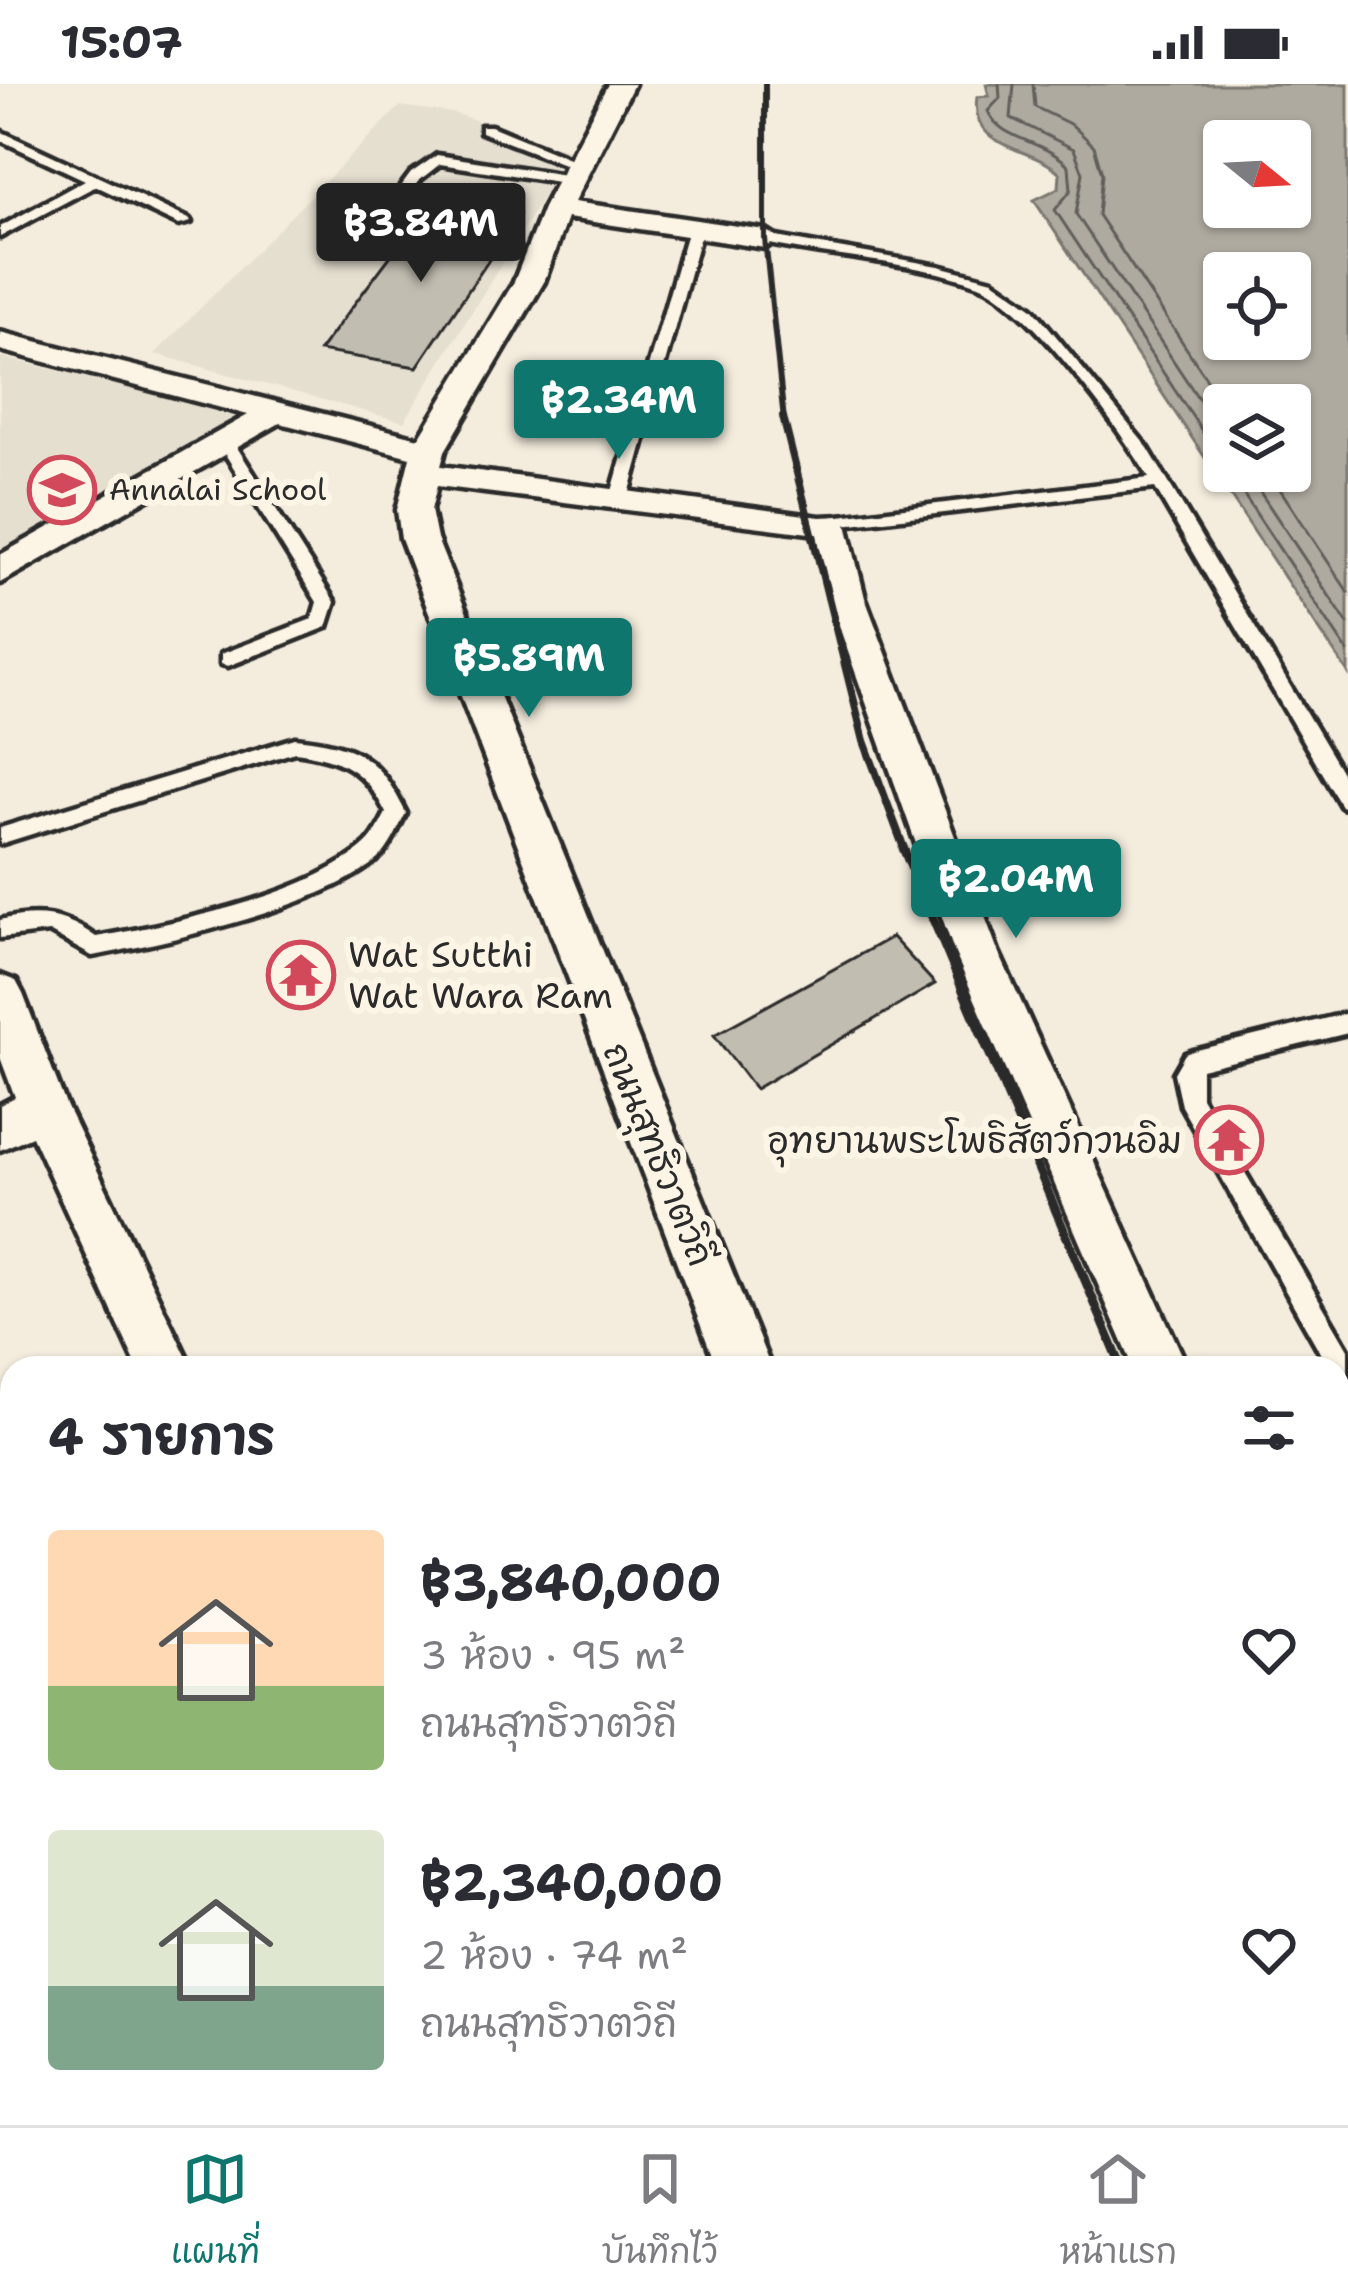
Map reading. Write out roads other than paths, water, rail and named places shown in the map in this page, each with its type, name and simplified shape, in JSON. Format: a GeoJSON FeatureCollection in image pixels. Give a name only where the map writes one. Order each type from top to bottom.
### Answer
{"type":"FeatureCollection","features":[{"type":"Feature","properties":{"kind":"street","name":"ถนนสุทธิวาตวิถี"},"geometry":{"type":"LineString","coordinates":[[609,92],[529,283],[425,462],[414,510],[419,539],[739,1356]]}},
{"type":"Feature","properties":{"kind":"street"},"geometry":{"type":"LineString","coordinates":[[569,184],[695,229],[765,239]]}},
{"type":"Feature","properties":{"kind":"street"},"geometry":{"type":"LineString","coordinates":[[0,341],[274,413],[425,462],[619,498],[820,525],[976,950],[1156,1356]]}},
{"type":"Feature","properties":{"kind":"street"},"geometry":{"type":"LineString","coordinates":[[0,571],[274,413]]}},
{"type":"Feature","properties":{"kind":"street"},"geometry":{"type":"LineString","coordinates":[[0,994],[21,1118],[150,1356]]}},
{"type":"Feature","properties":{"kind":"lane"},"geometry":{"type":"LineString","coordinates":[[486,129],[569,184]]}},
{"type":"Feature","properties":{"kind":"lane"},"geometry":{"type":"LineString","coordinates":[[0,134],[184,222]]}},
{"type":"Feature","properties":{"kind":"lane"},"geometry":{"type":"LineString","coordinates":[[386,216],[416,176],[437,159],[569,184]]}},
{"type":"Feature","properties":{"kind":"lane"},"geometry":{"type":"LineString","coordinates":[[0,233],[96,180]]}},
{"type":"Feature","properties":{"kind":"lane"},"geometry":{"type":"LineString","coordinates":[[619,498],[695,229]]}},
{"type":"Feature","properties":{"kind":"lane"},"geometry":{"type":"LineString","coordinates":[[765,239],[988,284],[1028,310],[1140,448],[1348,801]]}},
{"type":"Feature","properties":{"kind":"lane"},"geometry":{"type":"LineString","coordinates":[[225,441],[326,602],[320,623],[228,659]]}},
{"type":"Feature","properties":{"kind":"lane"},"geometry":{"type":"LineString","coordinates":[[820,525],[1157,482]]}},
{"type":"Feature","properties":{"kind":"lane"},"geometry":{"type":"LineString","coordinates":[[0,836],[296,745],[346,750],[380,777],[397,813],[376,849],[338,875],[146,938],[92,946],[57,921],[35,920],[0,928]]}},
{"type":"Feature","properties":{"kind":"lane"},"geometry":{"type":"LineString","coordinates":[[1337,1356],[1189,1099],[1186,1073],[1193,1061],[1348,1023]]}},
{"type":"Feature","properties":{"kind":"water"},"geometry":{"type":"Polygon","coordinates":[[[986,84],[1348,84],[1348,673],[1228,492],[1311,492],[1311,384],[1203,384],[1203,455],[1034,200],[1059,188],[1060,173],[992,137],[977,114],[977,97],[989,96],[986,84]]]}},
{"type":"Feature","properties":{"kind":"railway"},"geometry":{"type":"LineString","coordinates":[[765,84],[765,239],[784,420]]}},
{"type":"Feature","properties":{"kind":"railway"},"geometry":{"type":"LineString","coordinates":[[783,417],[864,741],[905,851]]}},
{"type":"Feature","properties":{"kind":"railway"},"geometry":{"type":"LineString","coordinates":[[903,848],[1117,1356]]}},
{"type":"Feature","properties":{"kind":"place","name":"Annalai School"},"geometry":{"type":"Point","coordinates":[62,490]}},
{"type":"Feature","properties":{"kind":"place","name":"Wat Sutthi Wat Wara Ram"},"geometry":{"type":"Point","coordinates":[301,975]}},
{"type":"Feature","properties":{"kind":"place","name":"อุทยานพระโพธิสัตว์กวนอิม"},"geometry":{"type":"Point","coordinates":[1229,1140]}}]}
